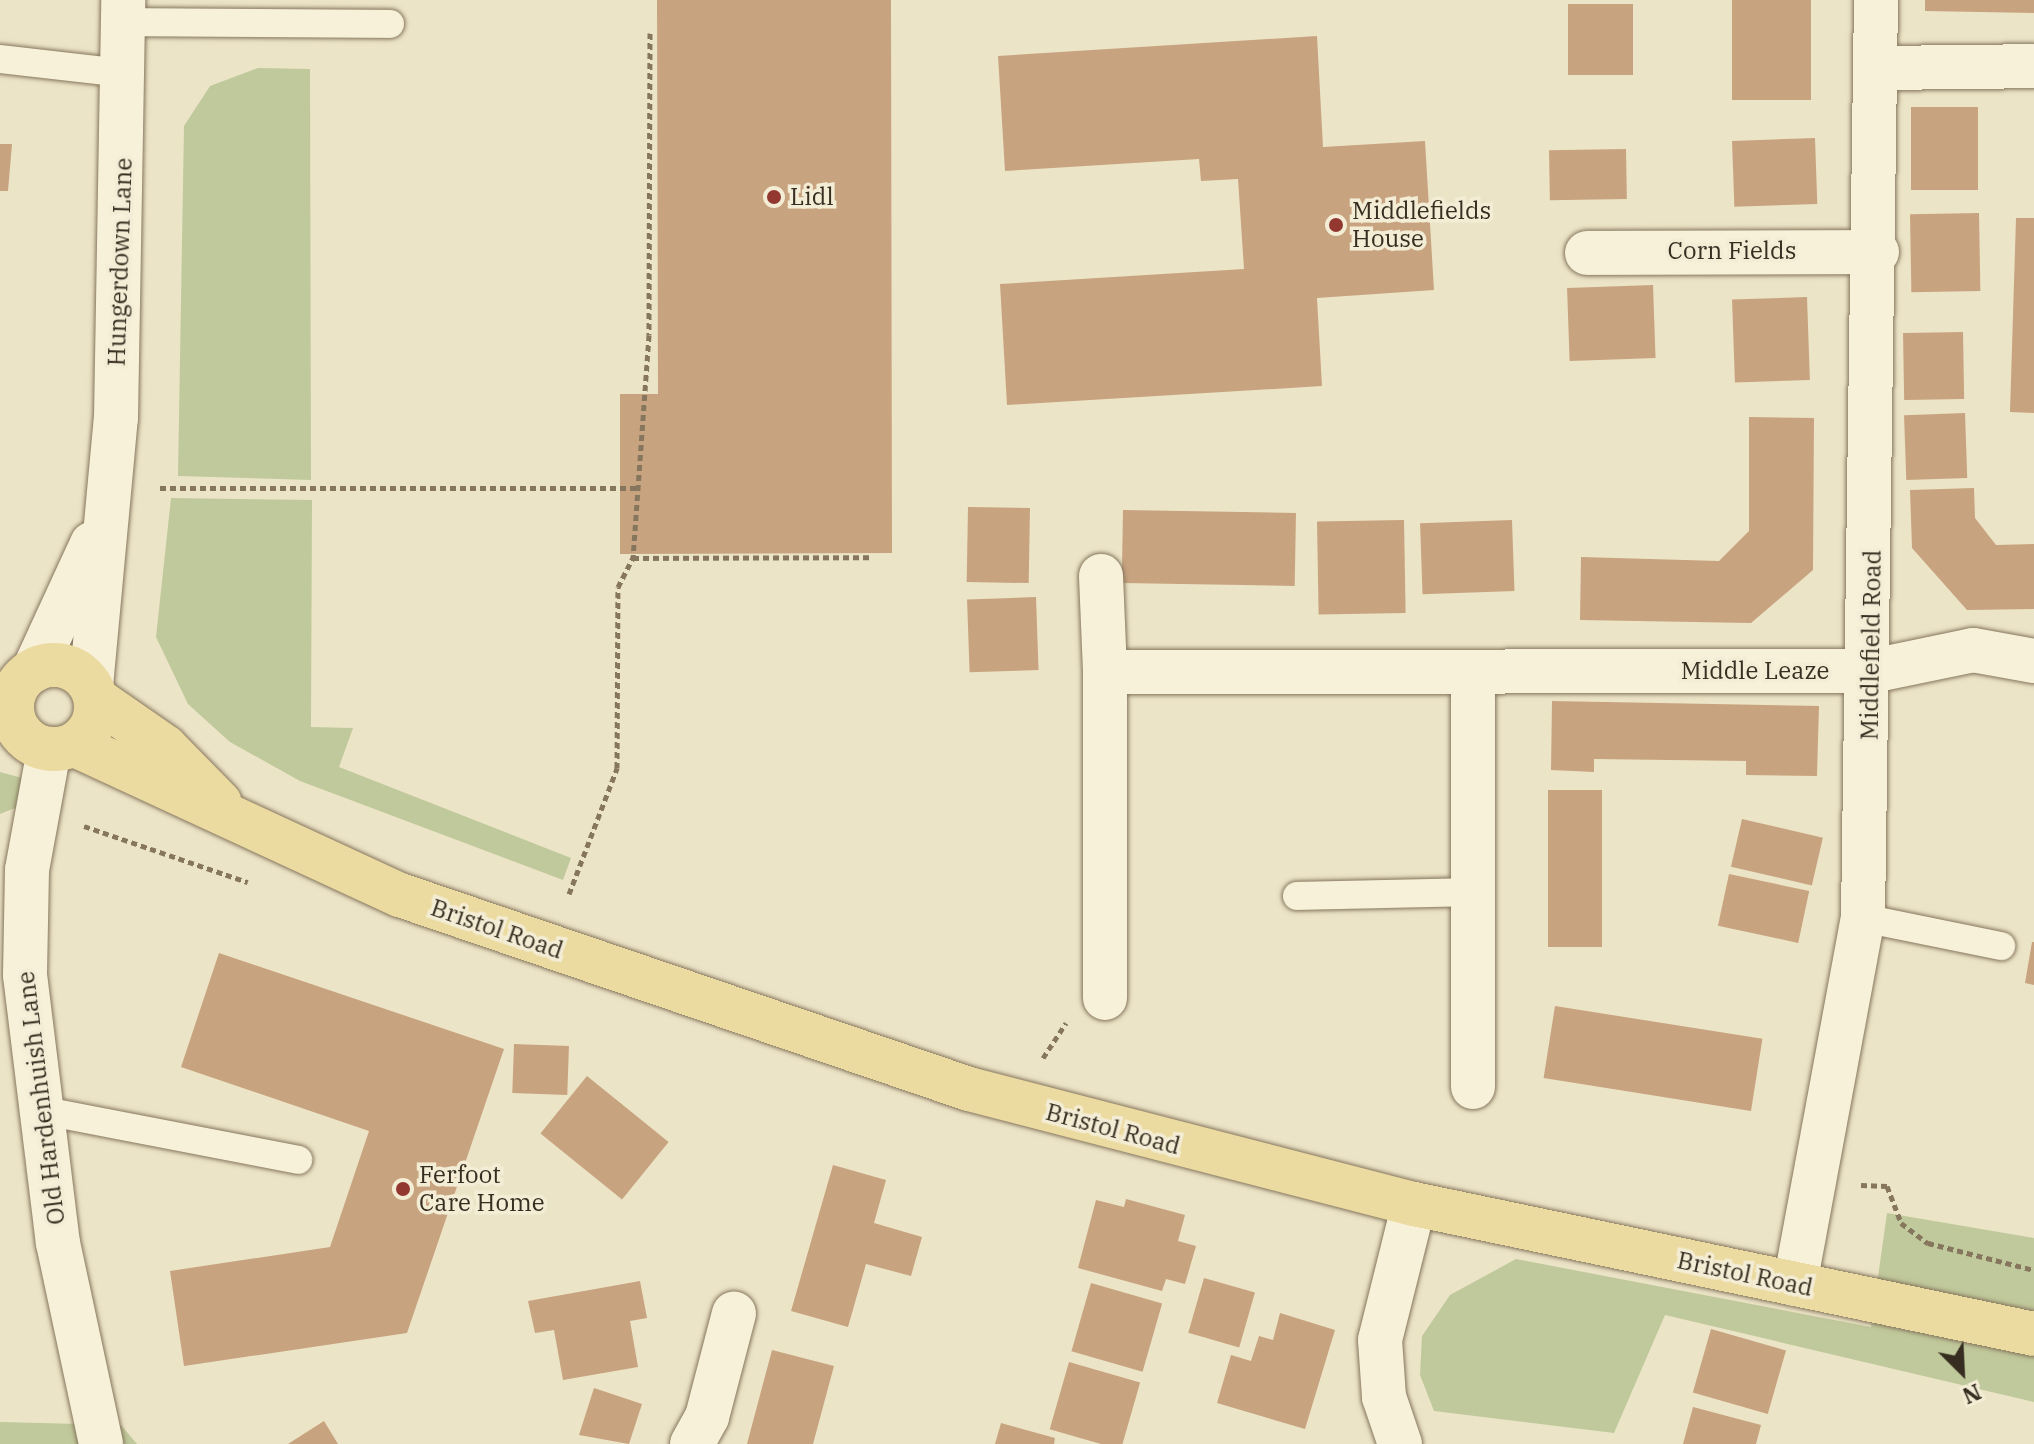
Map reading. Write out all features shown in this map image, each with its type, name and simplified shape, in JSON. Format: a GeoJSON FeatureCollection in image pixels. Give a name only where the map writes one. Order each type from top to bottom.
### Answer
{"type":"FeatureCollection","features":[{"type":"Feature","properties":{"kind":"main road"},"geometry":{"type":"LineString","coordinates":[[60,665],[94,693],[93,726],[37,744],[12,715],[17,684],[60,665]]}},
{"type":"Feature","properties":{"kind":"main road","name":"Bristol Road"},"geometry":{"type":"LineString","coordinates":[[94,693],[165,747],[227,810]]}},
{"type":"Feature","properties":{"kind":"main road","name":"Bristol Road"},"geometry":{"type":"LineString","coordinates":[[37,744],[227,810],[400,895],[844,1049],[1101,1127],[1414,1204],[2034,1334]]}},
{"type":"Feature","properties":{"kind":"street","name":"Middlefield Road"},"geometry":{"type":"LineString","coordinates":[[1795,1284],[1808,1184],[1863,918],[1872,671],[1881,68],[1876,0]]}},
{"type":"Feature","properties":{"kind":"street","name":"Hungerdown Lane"},"geometry":{"type":"LineString","coordinates":[[94,693],[101,524],[116,418],[123,11]]}},
{"type":"Feature","properties":{"kind":"street"},"geometry":{"type":"LineString","coordinates":[[1881,68],[2034,66]]}},
{"type":"Feature","properties":{"kind":"street","name":"Corn Fields"},"geometry":{"type":"LineString","coordinates":[[1587,253],[1877,252]]}},
{"type":"Feature","properties":{"kind":"street","name":"Hungerdown Lane"},"geometry":{"type":"LineString","coordinates":[[17,684],[101,524]]}},
{"type":"Feature","properties":{"kind":"street"},"geometry":{"type":"LineString","coordinates":[[1101,576],[1105,672],[1105,998]]}},
{"type":"Feature","properties":{"kind":"street","name":"Middle Leaze"},"geometry":{"type":"LineString","coordinates":[[1105,672],[1473,674],[1872,671],[1973,650],[2034,661]]}},
{"type":"Feature","properties":{"kind":"street"},"geometry":{"type":"LineString","coordinates":[[1473,674],[1473,1087]]}},
{"type":"Feature","properties":{"kind":"street","name":"Old Hardenhuish Lane"},"geometry":{"type":"LineString","coordinates":[[37,744],[27,870],[25,975],[39,1110],[58,1243],[101,1444]]}},
{"type":"Feature","properties":{"kind":"street"},"geometry":{"type":"LineString","coordinates":[[1400,1444],[1384,1397],[1380,1340],[1414,1204]]}},
{"type":"Feature","properties":{"kind":"street"},"geometry":{"type":"LineString","coordinates":[[692,1444],[707,1417],[734,1313]]}},
{"type":"Feature","properties":{"kind":"lane"},"geometry":{"type":"LineString","coordinates":[[123,11],[390,24]]}},
{"type":"Feature","properties":{"kind":"lane"},"geometry":{"type":"LineString","coordinates":[[0,59],[123,73]]}},
{"type":"Feature","properties":{"kind":"lane"},"geometry":{"type":"LineString","coordinates":[[1297,896],[1473,892]]}},
{"type":"Feature","properties":{"kind":"lane"},"geometry":{"type":"LineString","coordinates":[[1863,918],[2001,946]]}},
{"type":"Feature","properties":{"kind":"lane"},"geometry":{"type":"LineString","coordinates":[[39,1110],[298,1160]]}},
{"type":"Feature","properties":{"kind":"path"},"geometry":{"type":"LineString","coordinates":[[569,894],[617,768],[618,587],[633,558],[649,335],[650,33]]}},
{"type":"Feature","properties":{"kind":"path"},"geometry":{"type":"LineString","coordinates":[[160,488],[638,488]]}},
{"type":"Feature","properties":{"kind":"path"},"geometry":{"type":"LineString","coordinates":[[633,558],[873,557]]}},
{"type":"Feature","properties":{"kind":"path"},"geometry":{"type":"LineString","coordinates":[[1808,1184],[1887,1186],[1901,1223],[1928,1243],[2034,1270]]}},
{"type":"Feature","properties":{"kind":"green space"},"geometry":{"type":"Polygon","coordinates":[[[258,68],[310,69],[311,480],[178,476],[184,126],[210,86],[258,68]]]}},
{"type":"Feature","properties":{"kind":"green space"},"geometry":{"type":"Polygon","coordinates":[[[171,498],[312,500],[311,727],[353,728],[339,767],[571,858],[563,880],[300,781],[230,742],[188,704],[156,637],[171,498]]]}},
{"type":"Feature","properties":{"kind":"green space"},"geometry":{"type":"Polygon","coordinates":[[[0,772],[22,778],[20,806],[0,814],[0,772]]]}},
{"type":"Feature","properties":{"kind":"green space"},"geometry":{"type":"Polygon","coordinates":[[[1887,1213],[2034,1238],[2034,1402],[1665,1315],[1614,1433],[1434,1411],[1420,1375],[1422,1336],[1450,1295],[1516,1259],[1871,1327],[1887,1213]]]}},
{"type":"Feature","properties":{"kind":"green space"},"geometry":{"type":"Polygon","coordinates":[[[0,1422],[121,1425],[137,1444],[0,1444],[0,1422]]]}},
{"type":"Feature","properties":{"kind":"building","name":"Lidl"},"geometry":{"type":"Polygon","coordinates":[[[657,0],[891,0],[892,553],[620,554],[620,394],[658,394],[657,0]]]}},
{"type":"Feature","properties":{"kind":"building"},"geometry":{"type":"Polygon","coordinates":[[[1732,0],[1811,0],[1811,100],[1732,100],[1732,0]]]}},
{"type":"Feature","properties":{"kind":"building"},"geometry":{"type":"Polygon","coordinates":[[[1925,0],[2034,0],[2034,13],[1925,11],[1925,0]]]}},
{"type":"Feature","properties":{"kind":"building"},"geometry":{"type":"Polygon","coordinates":[[[1568,4],[1633,4],[1633,75],[1568,75],[1568,4]]]}},
{"type":"Feature","properties":{"kind":"building","name":"Middlefields House"},"geometry":{"type":"Polygon","coordinates":[[[1317,36],[1323,147],[1425,141],[1434,290],[1317,298],[1322,386],[1007,405],[1000,284],[1244,269],[1238,179],[1201,181],[1199,159],[1005,171],[998,56],[1317,36]]]}},
{"type":"Feature","properties":{"kind":"building"},"geometry":{"type":"Polygon","coordinates":[[[1911,107],[1978,107],[1978,190],[1911,190],[1911,107]]]}},
{"type":"Feature","properties":{"kind":"building"},"geometry":{"type":"Polygon","coordinates":[[[1815,138],[1817,204],[1734,207],[1732,141],[1815,138]]]}},
{"type":"Feature","properties":{"kind":"building"},"geometry":{"type":"Polygon","coordinates":[[[0,144],[12,144],[8,191],[0,191],[0,144]]]}},
{"type":"Feature","properties":{"kind":"building"},"geometry":{"type":"Polygon","coordinates":[[[1626,149],[1627,199],[1550,200],[1549,150],[1626,149]]]}},
{"type":"Feature","properties":{"kind":"building"},"geometry":{"type":"Polygon","coordinates":[[[1979,213],[1980,291],[1911,292],[1910,214],[1979,213]]]}},
{"type":"Feature","properties":{"kind":"building"},"geometry":{"type":"Polygon","coordinates":[[[2016,218],[2034,218],[2034,413],[2010,412],[2016,218]]]}},
{"type":"Feature","properties":{"kind":"building"},"geometry":{"type":"Polygon","coordinates":[[[1653,285],[1656,358],[1570,361],[1567,288],[1653,285]]]}},
{"type":"Feature","properties":{"kind":"building"},"geometry":{"type":"Polygon","coordinates":[[[1807,297],[1810,380],[1735,383],[1732,300],[1807,297]]]}},
{"type":"Feature","properties":{"kind":"building"},"geometry":{"type":"Polygon","coordinates":[[[1963,332],[1964,399],[1904,400],[1903,333],[1963,332]]]}},
{"type":"Feature","properties":{"kind":"building"},"geometry":{"type":"Polygon","coordinates":[[[1965,413],[1967,478],[1906,480],[1904,415],[1965,413]]]}},
{"type":"Feature","properties":{"kind":"building"},"geometry":{"type":"Polygon","coordinates":[[[1749,417],[1814,418],[1813,570],[1751,623],[1580,620],[1581,557],[1719,561],[1749,531],[1749,417]]]}},
{"type":"Feature","properties":{"kind":"building"},"geometry":{"type":"Polygon","coordinates":[[[1974,488],[1975,518],[1996,545],[2034,544],[2034,609],[1967,610],[1912,548],[1910,490],[1974,488]]]}},
{"type":"Feature","properties":{"kind":"building"},"geometry":{"type":"Polygon","coordinates":[[[968,507],[1030,508],[1029,583],[967,582],[968,507]]]}},
{"type":"Feature","properties":{"kind":"building"},"geometry":{"type":"Polygon","coordinates":[[[1123,510],[1296,513],[1295,586],[1122,583],[1123,510]]]}},
{"type":"Feature","properties":{"kind":"building"},"geometry":{"type":"Polygon","coordinates":[[[1404,520],[1406,613],[1319,615],[1317,522],[1404,520]]]}},
{"type":"Feature","properties":{"kind":"building"},"geometry":{"type":"Polygon","coordinates":[[[1512,520],[1514,591],[1423,594],[1420,523],[1512,520]]]}},
{"type":"Feature","properties":{"kind":"building"},"geometry":{"type":"Polygon","coordinates":[[[1036,597],[1039,670],[970,672],[967,599],[1036,597]]]}},
{"type":"Feature","properties":{"kind":"building"},"geometry":{"type":"Polygon","coordinates":[[[1552,701],[1819,706],[1817,776],[1746,775],[1746,761],[1594,759],[1594,772],[1551,770],[1552,701]]]}},
{"type":"Feature","properties":{"kind":"building"},"geometry":{"type":"Polygon","coordinates":[[[1548,790],[1602,790],[1602,947],[1548,947],[1548,790]]]}},
{"type":"Feature","properties":{"kind":"building"},"geometry":{"type":"Polygon","coordinates":[[[1742,819],[1823,838],[1812,885],[1731,867],[1742,819]]]}},
{"type":"Feature","properties":{"kind":"building"},"geometry":{"type":"Polygon","coordinates":[[[1729,874],[1809,891],[1798,943],[1718,926],[1729,874]]]}},
{"type":"Feature","properties":{"kind":"building"},"geometry":{"type":"Polygon","coordinates":[[[2034,942],[2034,985],[2025,983],[2034,942]]]}},
{"type":"Feature","properties":{"kind":"building","name":"Ferfoot Care Home"},"geometry":{"type":"Polygon","coordinates":[[[219,953],[504,1049],[407,1333],[184,1366],[170,1271],[330,1247],[369,1131],[181,1067],[219,953]]]}},
{"type":"Feature","properties":{"kind":"building"},"geometry":{"type":"Polygon","coordinates":[[[1555,1006],[1762,1039],[1751,1111],[1544,1078],[1555,1006]]]}},
{"type":"Feature","properties":{"kind":"building"},"geometry":{"type":"Polygon","coordinates":[[[514,1044],[569,1046],[567,1095],[512,1093],[514,1044]]]}},
{"type":"Feature","properties":{"kind":"building"},"geometry":{"type":"Polygon","coordinates":[[[587,1076],[669,1142],[622,1200],[540,1134],[587,1076]]]}},
{"type":"Feature","properties":{"kind":"building"},"geometry":{"type":"Polygon","coordinates":[[[833,1165],[886,1180],[874,1223],[922,1237],[911,1276],[866,1264],[848,1327],[791,1311],[833,1165]]]}},
{"type":"Feature","properties":{"kind":"building"},"geometry":{"type":"Polygon","coordinates":[[[1126,1199],[1185,1215],[1178,1241],[1196,1246],[1185,1284],[1166,1279],[1162,1291],[1078,1268],[1096,1200],[1124,1207],[1126,1199]]]}},
{"type":"Feature","properties":{"kind":"building"},"geometry":{"type":"Polygon","coordinates":[[[1204,1278],[1255,1293],[1239,1347],[1188,1333],[1204,1278]]]}},
{"type":"Feature","properties":{"kind":"building"},"geometry":{"type":"Polygon","coordinates":[[[640,1281],[647,1318],[630,1321],[638,1367],[563,1380],[554,1330],[535,1333],[528,1301],[640,1281]]]}},
{"type":"Feature","properties":{"kind":"building"},"geometry":{"type":"Polygon","coordinates":[[[1091,1283],[1162,1303],[1143,1372],[1071,1351],[1091,1283]]]}},
{"type":"Feature","properties":{"kind":"building"},"geometry":{"type":"Polygon","coordinates":[[[1280,1313],[1335,1330],[1305,1429],[1217,1403],[1231,1355],[1251,1361],[1259,1336],[1273,1340],[1280,1313]]]}},
{"type":"Feature","properties":{"kind":"building"},"geometry":{"type":"Polygon","coordinates":[[[1711,1329],[1786,1350],[1768,1414],[1693,1392],[1711,1329]]]}},
{"type":"Feature","properties":{"kind":"building"},"geometry":{"type":"Polygon","coordinates":[[[772,1350],[834,1366],[813,1444],[747,1444],[772,1350]]]}},
{"type":"Feature","properties":{"kind":"building"},"geometry":{"type":"Polygon","coordinates":[[[1069,1362],[1140,1382],[1122,1444],[1101,1444],[1050,1429],[1069,1362]]]}},
{"type":"Feature","properties":{"kind":"building"},"geometry":{"type":"Polygon","coordinates":[[[594,1388],[642,1404],[629,1444],[579,1435],[594,1388]]]}},
{"type":"Feature","properties":{"kind":"building"},"geometry":{"type":"Polygon","coordinates":[[[1693,1407],[1761,1425],[1756,1444],[1683,1444],[1693,1407]]]}},
{"type":"Feature","properties":{"kind":"building"},"geometry":{"type":"Polygon","coordinates":[[[324,1421],[338,1444],[288,1444],[324,1421]]]}},
{"type":"Feature","properties":{"kind":"building"},"geometry":{"type":"Polygon","coordinates":[[[1001,1423],[1055,1438],[1054,1444],[995,1444],[1001,1423]]]}},
{"type":"Feature","properties":{"kind":"place","name":"Lidl"},"geometry":{"type":"Point","coordinates":[774,197]}},
{"type":"Feature","properties":{"kind":"place","name":"Middlefields House"},"geometry":{"type":"Point","coordinates":[1336,225]}},
{"type":"Feature","properties":{"kind":"place","name":"Ferfoot Care Home"},"geometry":{"type":"Point","coordinates":[403,1189]}}]}
